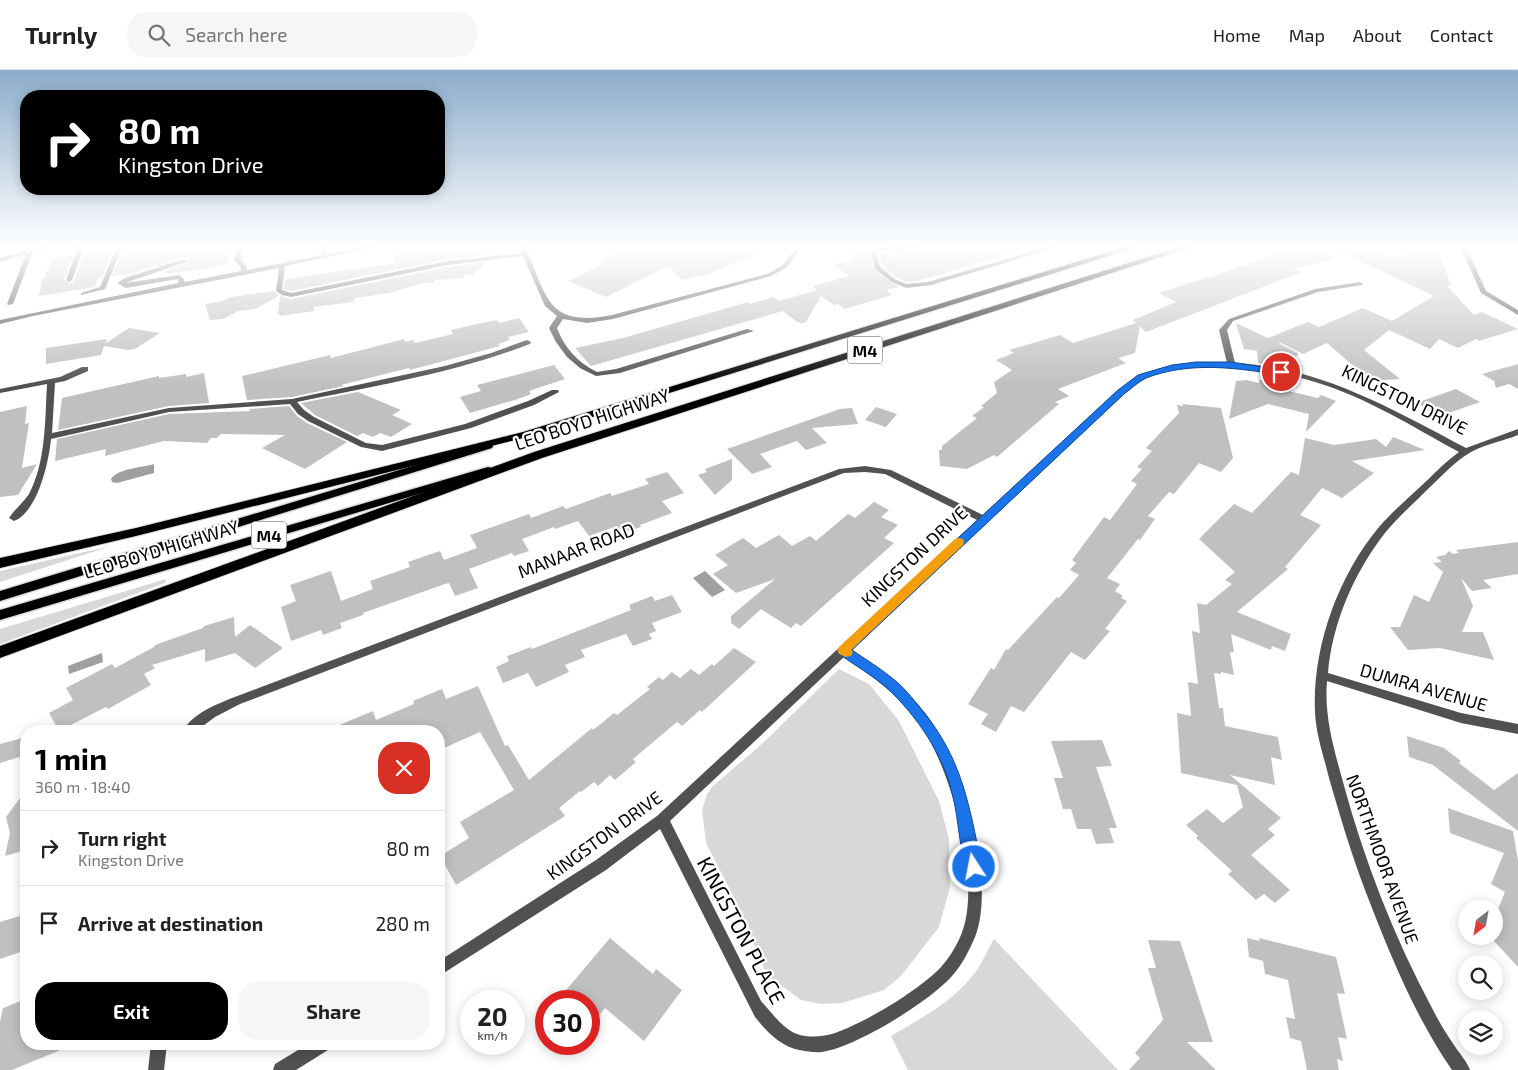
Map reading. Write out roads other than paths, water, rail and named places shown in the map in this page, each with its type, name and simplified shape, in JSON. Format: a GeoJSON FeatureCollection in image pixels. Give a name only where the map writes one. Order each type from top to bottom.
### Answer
{"type":"FeatureCollection","features":[{"type":"Feature","properties":{"kind":"highway","name":"LEO BOYD HIGHWAY"},"geometry":{"type":"LineString","coordinates":[[527,434],[982,293]]}},
{"type":"Feature","properties":{"kind":"highway","name":"LEO BOYD HIGHWAY"},"geometry":{"type":"LineString","coordinates":[[538,455],[1046,293]]}},
{"type":"Feature","properties":{"kind":"highway"},"geometry":{"type":"LineString","coordinates":[[0,564],[153,528],[527,434]]}},
{"type":"Feature","properties":{"kind":"highway"},"geometry":{"type":"LineString","coordinates":[[0,652],[538,455]]}},
{"type":"Feature","properties":{"kind":"main road","name":"LEO BOYD HIGHWAY"},"geometry":{"type":"LineString","coordinates":[[0,596],[527,434]]}},
{"type":"Feature","properties":{"kind":"main road","name":"LEO BOYD HIGHWAY"},"geometry":{"type":"LineString","coordinates":[[0,615],[538,455]]}},
{"type":"Feature","properties":{"kind":"street"},"geometry":{"type":"LineString","coordinates":[[10,304],[14,293]]}},
{"type":"Feature","properties":{"kind":"street"},"geometry":{"type":"LineString","coordinates":[[83,294],[87,293]]}},
{"type":"Feature","properties":{"kind":"street"},"geometry":{"type":"LineString","coordinates":[[0,322],[142,293]]}},
{"type":"Feature","properties":{"kind":"street"},"geometry":{"type":"LineString","coordinates":[[282,293],[291,296],[306,293]]}},
{"type":"Feature","properties":{"kind":"street"},"geometry":{"type":"LineString","coordinates":[[542,293],[548,306],[561,316],[573,319],[602,320],[707,293]]}},
{"type":"Feature","properties":{"kind":"street"},"geometry":{"type":"LineString","coordinates":[[1231,364],[1223,330],[1232,320],[1309,293]]}},
{"type":"Feature","properties":{"kind":"street"},"geometry":{"type":"LineString","coordinates":[[1484,293],[1518,313]]}},
{"type":"Feature","properties":{"kind":"street"},"geometry":{"type":"LineString","coordinates":[[561,316],[553,328],[558,340],[574,358],[596,374],[608,373],[750,331]]}},
{"type":"Feature","properties":{"kind":"street"},"geometry":{"type":"LineString","coordinates":[[47,438],[169,410],[292,401],[446,368],[494,355],[527,342]]}},
{"type":"Feature","properties":{"kind":"street","name":"KINGSTON DRIVE"},"geometry":{"type":"LineString","coordinates":[[445,965],[601,865],[662,820],[982,520],[1121,392],[1142,377],[1172,368],[1196,364],[1231,364],[1281,372],[1338,387],[1466,452]]}},
{"type":"Feature","properties":{"kind":"street"},"geometry":{"type":"LineString","coordinates":[[0,391],[51,382],[84,369]]}},
{"type":"Feature","properties":{"kind":"street"},"geometry":{"type":"LineString","coordinates":[[14,518],[28,503],[40,478],[47,438],[51,382]]}},
{"type":"Feature","properties":{"kind":"street"},"geometry":{"type":"LineString","coordinates":[[292,401],[301,412],[312,419],[364,446],[382,448],[468,426],[531,403],[555,392]]}},
{"type":"Feature","properties":{"kind":"street","name":"NORTHMOOR AVENUE"},"geometry":{"type":"LineString","coordinates":[[1462,1070],[1429,1016],[1402,963],[1374,896],[1346,820],[1321,713],[1321,676],[1332,632],[1346,591],[1362,560],[1382,531],[1412,499],[1451,463],[1466,452],[1518,432]]}},
{"type":"Feature","properties":{"kind":"street","name":"MANAAR ROAD"},"geometry":{"type":"LineString","coordinates":[[194,725],[210,712],[236,701],[842,471],[874,468],[888,472],[982,520]]}},
{"type":"Feature","properties":{"kind":"street","name":"KINGSTON PLACE"},"geometry":{"type":"LineString","coordinates":[[662,820],[756,1006],[770,1024],[796,1042],[821,1044],[846,1037],[923,991],[944,974],[970,933],[976,906],[977,885],[960,796],[952,770],[932,732],[904,697],[889,683],[843,650]]}},
{"type":"Feature","properties":{"kind":"street","name":"DUMRA AVENUE"},"geometry":{"type":"LineString","coordinates":[[1321,676],[1452,716],[1518,729]]}},
{"type":"Feature","properties":{"kind":"street"},"geometry":{"type":"LineString","coordinates":[[156,1070],[158,1050]]}},
{"type":"Feature","properties":{"kind":"street"},"geometry":{"type":"LineString","coordinates":[[281,1070],[313,1050]]}}]}
